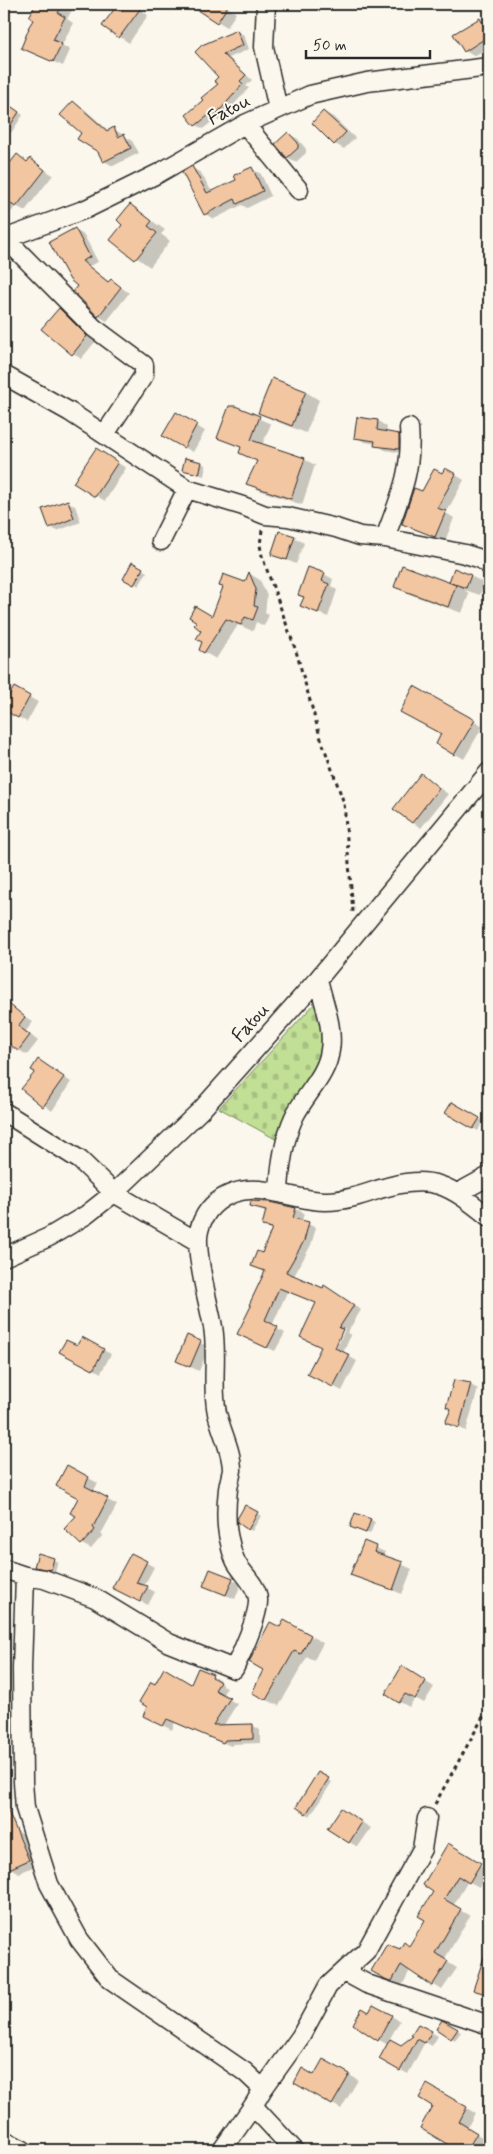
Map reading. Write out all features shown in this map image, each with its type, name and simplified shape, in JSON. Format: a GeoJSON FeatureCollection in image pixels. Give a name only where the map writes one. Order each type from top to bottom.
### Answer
{"type":"FeatureCollection","features":[{"type":"Feature","properties":{"kind":"street"},"geometry":{"type":"LineString","coordinates":[[266,4],[264,47],[278,109]]}},
{"type":"Feature","properties":{"kind":"street","name":"Fatou"},"geometry":{"type":"LineString","coordinates":[[4,238],[86,209],[159,173],[245,124],[310,95],[367,82],[489,67]]}},
{"type":"Feature","properties":{"kind":"street"},"geometry":{"type":"LineString","coordinates":[[245,124],[299,190]]}},
{"type":"Feature","properties":{"kind":"street"},"geometry":{"type":"LineString","coordinates":[[4,238],[94,328],[144,365],[144,375],[105,434]]}},
{"type":"Feature","properties":{"kind":"street"},"geometry":{"type":"LineString","coordinates":[[4,375],[70,412],[187,489],[243,506],[265,515],[288,517],[336,528],[360,536],[385,538],[465,554],[481,559],[489,565]]}},
{"type":"Feature","properties":{"kind":"street"},"geometry":{"type":"LineString","coordinates":[[385,538],[408,472],[411,447],[410,428]]}},
{"type":"Feature","properties":{"kind":"street"},"geometry":{"type":"LineString","coordinates":[[161,541],[187,489]]}},
{"type":"Feature","properties":{"kind":"street","name":"Fatou"},"geometry":{"type":"LineString","coordinates":[[6,1251],[49,1237],[86,1215],[114,1193],[202,1109],[356,935],[489,772]]}},
{"type":"Feature","properties":{"kind":"street"},"geometry":{"type":"LineString","coordinates":[[279,1192],[288,1135],[295,1116],[325,1068],[330,1052],[330,1026],[318,979]]}},
{"type":"Feature","properties":{"kind":"street"},"geometry":{"type":"LineString","coordinates":[[4,1112],[80,1160],[114,1193],[198,1242]]}},
{"type":"Feature","properties":{"kind":"street"},"geometry":{"type":"LineString","coordinates":[[458,1193],[489,1176]]}},
{"type":"Feature","properties":{"kind":"street"},"geometry":{"type":"LineString","coordinates":[[4,1569],[25,1576],[44,1579],[95,1598],[169,1643],[234,1669],[242,1655],[250,1632],[258,1598],[236,1560],[229,1542],[226,1517],[228,1487],[232,1470],[230,1456],[216,1412],[213,1383],[213,1328],[198,1242],[200,1227],[206,1214],[218,1201],[246,1190],[279,1192],[303,1199],[327,1201],[354,1198],[405,1182],[437,1184],[458,1193],[489,1217]]}},
{"type":"Feature","properties":{"kind":"street"},"geometry":{"type":"LineString","coordinates":[[25,1576],[22,1668],[25,1808],[49,1884],[79,1938],[110,1979],[244,2072],[263,2089]]}},
{"type":"Feature","properties":{"kind":"street"},"geometry":{"type":"LineString","coordinates":[[222,2150],[301,2036],[328,1986],[366,1951],[422,1848],[427,1818]]}},
{"type":"Feature","properties":{"kind":"street"},"geometry":{"type":"LineString","coordinates":[[345,1972],[367,1984],[489,2025]]}},
{"type":"Feature","properties":{"kind":"street"},"geometry":{"type":"LineString","coordinates":[[253,2106],[294,2150]]}},
{"type":"Feature","properties":{"kind":"street"},"geometry":{"type":"LineString","coordinates":[[4,2140],[23,2150]]}},
{"type":"Feature","properties":{"kind":"path"},"geometry":{"type":"LineString","coordinates":[[265,515],[260,545],[262,556],[296,651],[326,754],[344,803],[356,935]]}},
{"type":"Feature","properties":{"kind":"path"},"geometry":{"type":"LineString","coordinates":[[427,1818],[489,1706]]}},
{"type":"Feature","properties":{"kind":"green space"},"geometry":{"type":"Polygon","coordinates":[[[317,1001],[329,1044],[279,1141],[219,1108],[317,1001]]]}},
{"type":"Feature","properties":{"kind":"building"},"geometry":{"type":"Polygon","coordinates":[[[36,4],[63,4],[58,13],[65,17],[53,40],[62,44],[53,62],[21,48],[33,20],[29,17],[36,4]]]}},
{"type":"Feature","properties":{"kind":"building"},"geometry":{"type":"Polygon","coordinates":[[[125,4],[133,4],[140,9],[119,38],[102,26],[115,8],[120,11],[125,4]]]}},
{"type":"Feature","properties":{"kind":"building"},"geometry":{"type":"Polygon","coordinates":[[[188,4],[229,4],[217,23],[188,4]]]}},
{"type":"Feature","properties":{"kind":"building"},"geometry":{"type":"Polygon","coordinates":[[[480,18],[489,36],[464,52],[453,34],[480,18]]]}},
{"type":"Feature","properties":{"kind":"building"},"geometry":{"type":"Polygon","coordinates":[[[237,30],[243,45],[223,54],[246,75],[240,81],[243,84],[212,119],[209,115],[195,126],[186,115],[203,100],[201,98],[218,84],[214,81],[218,77],[195,52],[202,45],[237,30]]]}},
{"type":"Feature","properties":{"kind":"building"},"geometry":{"type":"Polygon","coordinates":[[[73,101],[107,131],[114,127],[118,137],[124,134],[131,148],[103,162],[98,152],[77,139],[81,133],[60,115],[73,101]]]}},
{"type":"Feature","properties":{"kind":"building"},"geometry":{"type":"Polygon","coordinates":[[[9,105],[19,112],[4,135],[4,112],[9,105]]]}},
{"type":"Feature","properties":{"kind":"building"},"geometry":{"type":"Polygon","coordinates":[[[323,111],[346,132],[334,145],[312,123],[323,111]]]}},
{"type":"Feature","properties":{"kind":"building"},"geometry":{"type":"Polygon","coordinates":[[[288,132],[298,143],[298,148],[287,158],[275,144],[288,132]]]}},
{"type":"Feature","properties":{"kind":"building"},"geometry":{"type":"Polygon","coordinates":[[[17,154],[27,162],[30,158],[45,170],[16,207],[4,200],[4,171],[17,154]]]}},
{"type":"Feature","properties":{"kind":"building"},"geometry":{"type":"Polygon","coordinates":[[[192,166],[207,193],[236,180],[234,175],[252,167],[263,191],[237,204],[235,199],[204,215],[182,172],[192,166]]]}},
{"type":"Feature","properties":{"kind":"building"},"geometry":{"type":"Polygon","coordinates":[[[130,204],[152,221],[148,226],[157,233],[135,260],[110,240],[122,225],[117,220],[130,204]]]}},
{"type":"Feature","properties":{"kind":"building"},"geometry":{"type":"Polygon","coordinates":[[[75,228],[90,257],[82,261],[108,282],[111,279],[121,287],[98,317],[73,291],[77,286],[70,280],[49,242],[75,228]]]}},
{"type":"Feature","properties":{"kind":"building"},"geometry":{"type":"Polygon","coordinates":[[[59,308],[87,336],[72,355],[41,329],[59,308]]]}},
{"type":"Feature","properties":{"kind":"building"},"geometry":{"type":"Polygon","coordinates":[[[272,378],[306,391],[292,426],[258,413],[272,378]]]}},
{"type":"Feature","properties":{"kind":"building"},"geometry":{"type":"Polygon","coordinates":[[[229,406],[235,406],[260,416],[251,440],[305,458],[291,499],[246,484],[257,461],[239,453],[241,447],[217,438],[229,406]]]}},
{"type":"Feature","properties":{"kind":"building"},"geometry":{"type":"Polygon","coordinates":[[[176,412],[197,424],[184,448],[162,436],[176,412]]]}},
{"type":"Feature","properties":{"kind":"building"},"geometry":{"type":"Polygon","coordinates":[[[357,417],[378,420],[377,430],[399,434],[399,449],[374,446],[375,441],[354,438],[357,417]]]}},
{"type":"Feature","properties":{"kind":"building"},"geometry":{"type":"Polygon","coordinates":[[[96,448],[118,462],[95,497],[73,483],[96,448]]]}},
{"type":"Feature","properties":{"kind":"building"},"geometry":{"type":"Polygon","coordinates":[[[185,458],[202,462],[199,474],[182,470],[185,458]]]}},
{"type":"Feature","properties":{"kind":"building"},"geometry":{"type":"Polygon","coordinates":[[[445,468],[456,474],[437,508],[446,511],[435,537],[402,524],[414,488],[422,491],[434,469],[442,473],[445,468]]]}},
{"type":"Feature","properties":{"kind":"building"},"geometry":{"type":"Polygon","coordinates":[[[68,500],[74,518],[49,528],[42,509],[68,500]]]}},
{"type":"Feature","properties":{"kind":"building"},"geometry":{"type":"Polygon","coordinates":[[[279,531],[295,536],[287,560],[271,555],[279,531]]]}},
{"type":"Feature","properties":{"kind":"building"},"geometry":{"type":"Polygon","coordinates":[[[132,562],[143,568],[134,585],[123,579],[132,562]]]}},
{"type":"Feature","properties":{"kind":"building"},"geometry":{"type":"Polygon","coordinates":[[[402,565],[456,585],[448,607],[394,587],[402,565]]]}},
{"type":"Feature","properties":{"kind":"building"},"geometry":{"type":"Polygon","coordinates":[[[308,567],[325,573],[322,581],[329,584],[318,613],[300,606],[304,597],[298,595],[308,567]]]}},
{"type":"Feature","properties":{"kind":"building"},"geometry":{"type":"Polygon","coordinates":[[[454,568],[471,575],[466,588],[449,582],[454,568]]]}},
{"type":"Feature","properties":{"kind":"building"},"geometry":{"type":"Polygon","coordinates":[[[249,572],[256,589],[254,606],[258,607],[253,620],[245,617],[241,625],[226,619],[204,653],[199,650],[202,642],[196,639],[201,631],[194,625],[197,622],[189,617],[195,606],[212,616],[223,587],[219,586],[223,574],[245,582],[249,572]]]}},
{"type":"Feature","properties":{"kind":"building"},"geometry":{"type":"Polygon","coordinates":[[[414,686],[475,720],[454,755],[436,744],[441,734],[400,712],[414,686]]]}},
{"type":"Feature","properties":{"kind":"building"},"geometry":{"type":"Polygon","coordinates":[[[14,687],[30,696],[18,718],[4,710],[4,704],[14,687]]]}},
{"type":"Feature","properties":{"kind":"building"},"geometry":{"type":"Polygon","coordinates":[[[421,773],[439,788],[412,823],[393,809],[421,773]]]}},
{"type":"Feature","properties":{"kind":"building"},"geometry":{"type":"Polygon","coordinates":[[[4,1000],[25,1017],[18,1026],[30,1035],[18,1051],[6,1041],[4,1045],[4,1000]]]}},
{"type":"Feature","properties":{"kind":"building"},"geometry":{"type":"Polygon","coordinates":[[[38,1059],[64,1077],[43,1107],[21,1089],[35,1072],[31,1070],[38,1059]]]}},
{"type":"Feature","properties":{"kind":"building"},"geometry":{"type":"Polygon","coordinates":[[[452,1102],[480,1118],[473,1129],[445,1113],[452,1102]]]}},
{"type":"Feature","properties":{"kind":"building"},"geometry":{"type":"Polygon","coordinates":[[[251,1201],[269,1202],[296,1208],[293,1218],[309,1222],[304,1241],[286,1272],[323,1288],[324,1285],[354,1305],[339,1328],[343,1329],[335,1348],[350,1355],[333,1387],[307,1374],[321,1347],[300,1337],[316,1303],[279,1288],[265,1320],[278,1327],[267,1348],[237,1334],[265,1271],[251,1266],[257,1251],[262,1253],[272,1228],[262,1226],[266,1210],[250,1206],[251,1201]]]}},
{"type":"Feature","properties":{"kind":"building"},"geometry":{"type":"Polygon","coordinates":[[[187,1335],[201,1341],[190,1367],[176,1361],[187,1335]]]}},
{"type":"Feature","properties":{"kind":"building"},"geometry":{"type":"Polygon","coordinates":[[[82,1337],[104,1349],[93,1370],[59,1352],[66,1340],[77,1345],[82,1337]]]}},
{"type":"Feature","properties":{"kind":"building"},"geometry":{"type":"Polygon","coordinates":[[[454,1380],[471,1383],[459,1428],[445,1423],[451,1409],[446,1407],[454,1380]]]}},
{"type":"Feature","properties":{"kind":"building"},"geometry":{"type":"Polygon","coordinates":[[[67,1465],[89,1477],[85,1486],[108,1498],[93,1527],[95,1530],[81,1545],[64,1529],[76,1516],[70,1513],[78,1498],[56,1486],[67,1465]]]}},
{"type":"Feature","properties":{"kind":"building"},"geometry":{"type":"Polygon","coordinates":[[[245,1505],[258,1512],[248,1530],[237,1522],[245,1505]]]}},
{"type":"Feature","properties":{"kind":"building"},"geometry":{"type":"Polygon","coordinates":[[[355,1513],[371,1519],[366,1533],[350,1527],[355,1513]]]}},
{"type":"Feature","properties":{"kind":"building"},"geometry":{"type":"Polygon","coordinates":[[[364,1541],[376,1546],[374,1552],[403,1562],[393,1590],[350,1575],[364,1541]]]}},
{"type":"Feature","properties":{"kind":"building"},"geometry":{"type":"Polygon","coordinates":[[[38,1553],[54,1558],[51,1570],[34,1567],[38,1553]]]}},
{"type":"Feature","properties":{"kind":"building"},"geometry":{"type":"Polygon","coordinates":[[[131,1553],[147,1561],[136,1583],[148,1586],[140,1602],[112,1588],[131,1553]]]}},
{"type":"Feature","properties":{"kind":"building"},"geometry":{"type":"Polygon","coordinates":[[[210,1569],[233,1578],[226,1595],[203,1586],[210,1569]]]}},
{"type":"Feature","properties":{"kind":"building"},"geometry":{"type":"Polygon","coordinates":[[[284,1620],[311,1635],[301,1654],[294,1651],[266,1700],[252,1693],[263,1670],[249,1662],[270,1622],[280,1627],[284,1620]]]}},
{"type":"Feature","properties":{"kind":"building"},"geometry":{"type":"Polygon","coordinates":[[[402,1666],[426,1681],[415,1699],[405,1694],[399,1703],[385,1694],[402,1666]]]}},
{"type":"Feature","properties":{"kind":"building"},"geometry":{"type":"Polygon","coordinates":[[[164,1668],[191,1684],[198,1668],[213,1674],[212,1677],[220,1682],[215,1690],[230,1698],[213,1725],[253,1724],[253,1739],[225,1740],[223,1743],[167,1719],[163,1726],[143,1716],[147,1707],[139,1702],[151,1682],[155,1684],[164,1668]]]}},
{"type":"Feature","properties":{"kind":"building"},"geometry":{"type":"Polygon","coordinates":[[[318,1772],[329,1778],[306,1814],[296,1807],[318,1772]]]}},
{"type":"Feature","properties":{"kind":"building"},"geometry":{"type":"Polygon","coordinates":[[[4,1801],[29,1860],[9,1869],[4,1856],[4,1801]]]}},
{"type":"Feature","properties":{"kind":"building"},"geometry":{"type":"Polygon","coordinates":[[[341,1808],[362,1822],[349,1843],[327,1829],[341,1808]]]}},
{"type":"Feature","properties":{"kind":"building"},"geometry":{"type":"Polygon","coordinates":[[[448,1843],[481,1863],[469,1883],[458,1876],[444,1899],[461,1909],[435,1953],[448,1961],[432,1986],[401,1965],[392,1981],[387,1980],[371,1971],[387,1944],[400,1949],[404,1942],[409,1946],[425,1920],[418,1916],[433,1892],[423,1885],[448,1843]]]}},
{"type":"Feature","properties":{"kind":"building"},"geometry":{"type":"Polygon","coordinates":[[[487,1948],[489,1948],[489,1995],[473,1990],[487,1948]]]}},
{"type":"Feature","properties":{"kind":"building"},"geometry":{"type":"Polygon","coordinates":[[[373,2005],[392,2015],[378,2041],[353,2024],[362,2008],[369,2012],[373,2005]]]}},
{"type":"Feature","properties":{"kind":"building"},"geometry":{"type":"Polygon","coordinates":[[[442,2020],[458,2029],[451,2039],[436,2029],[442,2020]]]}},
{"type":"Feature","properties":{"kind":"building"},"geometry":{"type":"Polygon","coordinates":[[[418,2024],[432,2031],[425,2043],[417,2039],[400,2071],[379,2059],[390,2039],[401,2045],[413,2036],[411,2035],[418,2024]]]}},
{"type":"Feature","properties":{"kind":"building"},"geometry":{"type":"Polygon","coordinates":[[[323,2059],[350,2074],[332,2105],[294,2083],[302,2068],[314,2075],[323,2059]]]}},
{"type":"Feature","properties":{"kind":"building"},"geometry":{"type":"Polygon","coordinates":[[[427,2084],[467,2107],[459,2122],[477,2133],[467,2150],[457,2150],[420,2128],[432,2106],[419,2098],[427,2084]]]}}]}
